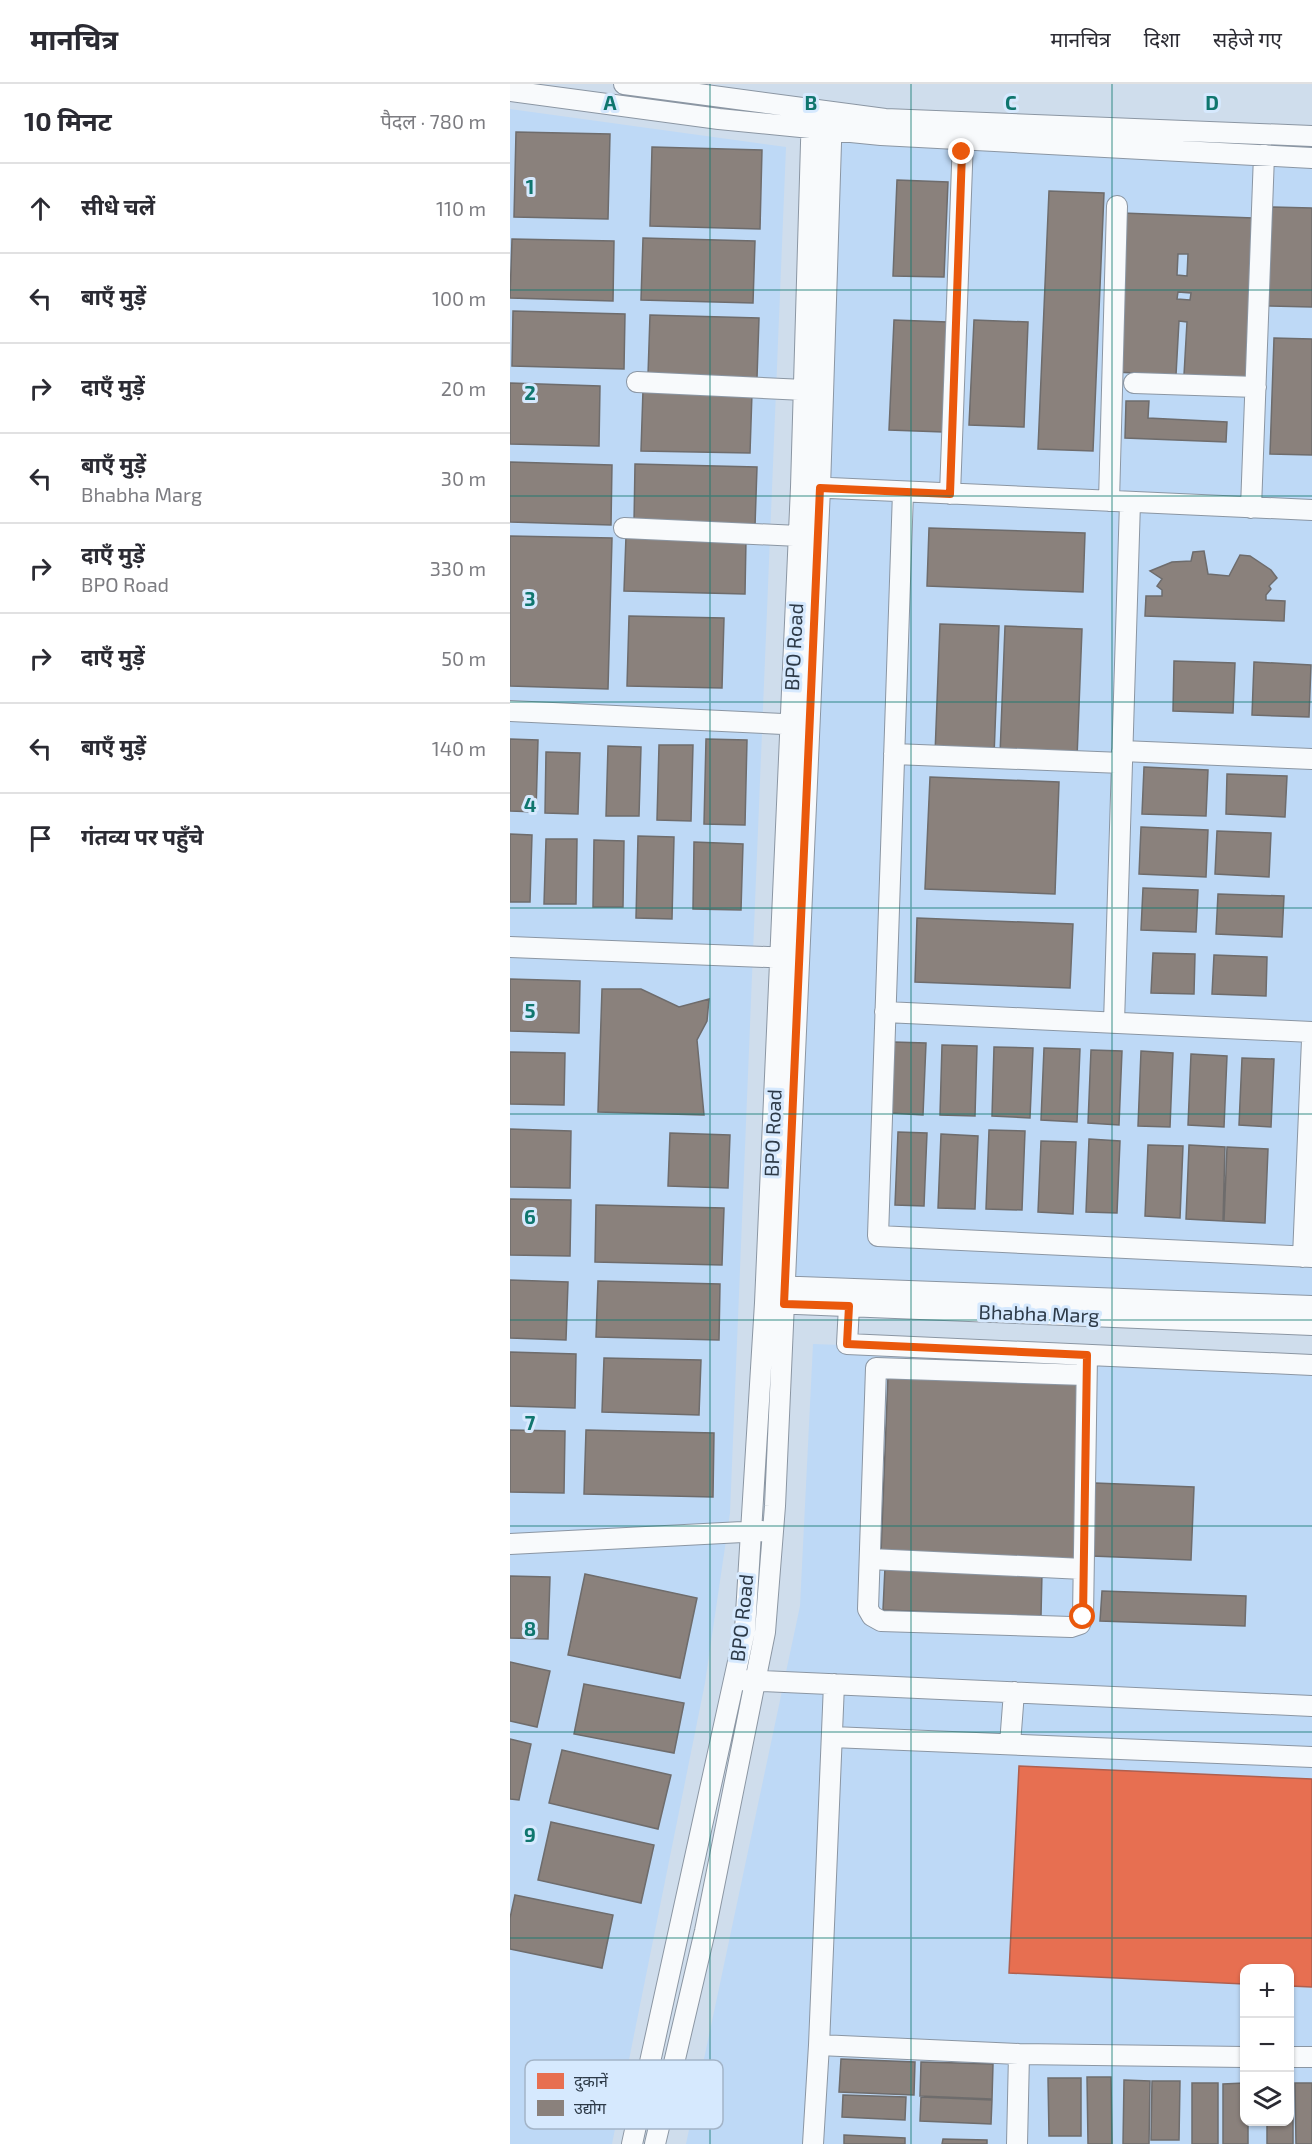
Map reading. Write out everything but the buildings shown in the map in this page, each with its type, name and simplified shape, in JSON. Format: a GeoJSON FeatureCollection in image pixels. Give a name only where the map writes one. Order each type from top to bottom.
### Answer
{"type":"FeatureCollection","features":[{"type":"Feature","properties":{"kind":"street"},"geometry":{"type":"LineString","coordinates":[[636,85],[822,120],[963,139],[1312,158]]}},
{"type":"Feature","properties":{"kind":"street"},"geometry":{"type":"LineString","coordinates":[[510,91],[718,118],[885,119],[1312,136]]}},
{"type":"Feature","properties":{"kind":"street","name":"BPO Road"},"geometry":{"type":"LineString","coordinates":[[800,725],[799,536],[811,487],[804,390],[822,120]]}},
{"type":"Feature","properties":{"kind":"street","name":"BPO Road"},"geometry":{"type":"LineString","coordinates":[[675,2060],[705,1930],[765,1632],[773,1530],[775,1295],[811,487],[822,120]]}},
{"type":"Feature","properties":{"kind":"street"},"geometry":{"type":"LineString","coordinates":[[950,494],[963,139]]}},
{"type":"Feature","properties":{"kind":"street"},"geometry":{"type":"LineString","coordinates":[[1251,508],[1264,155]]}},
{"type":"Feature","properties":{"kind":"street"},"geometry":{"type":"LineString","coordinates":[[1109,501],[1117,207]]}},
{"type":"Feature","properties":{"kind":"street"},"geometry":{"type":"LineString","coordinates":[[637,382],[804,390]]}},
{"type":"Feature","properties":{"kind":"street"},"geometry":{"type":"LineString","coordinates":[[1134,383],[1256,387]]}},
{"type":"Feature","properties":{"kind":"street"},"geometry":{"type":"LineString","coordinates":[[811,487],[1312,510]]}},
{"type":"Feature","properties":{"kind":"street"},"geometry":{"type":"LineString","coordinates":[[903,492],[878,1236],[1308,1257],[1312,1040]]}},
{"type":"Feature","properties":{"kind":"street"},"geometry":{"type":"LineString","coordinates":[[1114,1023],[1130,502]]}},
{"type":"Feature","properties":{"kind":"street"},"geometry":{"type":"LineString","coordinates":[[624,528],[799,536]]}},
{"type":"Feature","properties":{"kind":"street"},"geometry":{"type":"LineString","coordinates":[[510,711],[800,725]]}},
{"type":"Feature","properties":{"kind":"street"},"geometry":{"type":"LineString","coordinates":[[894,754],[1312,759]]}},
{"type":"Feature","properties":{"kind":"street"},"geometry":{"type":"LineString","coordinates":[[510,947],[790,958]]}},
{"type":"Feature","properties":{"kind":"street"},"geometry":{"type":"LineString","coordinates":[[885,1012],[1312,1032]]}},
{"type":"Feature","properties":{"kind":"street","name":"BPO Road"},"geometry":{"type":"LineString","coordinates":[[650,2060],[745,1630],[750,1532],[775,1295]]}},
{"type":"Feature","properties":{"kind":"street","name":"Bhabha Marg"},"geometry":{"type":"LineString","coordinates":[[775,1295],[1312,1306]]}},
{"type":"Feature","properties":{"kind":"street","name":"Bhabha Marg"},"geometry":{"type":"LineString","coordinates":[[775,1295],[849,1306],[1312,1325]]}},
{"type":"Feature","properties":{"kind":"street"},"geometry":{"type":"LineString","coordinates":[[849,1306],[847,1344],[1312,1365]]}},
{"type":"Feature","properties":{"kind":"street"},"geometry":{"type":"LineString","coordinates":[[876,1346],[868,1609],[872,1616],[881,1622],[1071,1627],[1080,1624],[1083,1617],[1087,1355]]}},
{"type":"Feature","properties":{"kind":"street"},"geometry":{"type":"LineString","coordinates":[[876,1368],[1086,1375]]}},
{"type":"Feature","properties":{"kind":"street"},"geometry":{"type":"LineString","coordinates":[[510,1544],[773,1530]]}},
{"type":"Feature","properties":{"kind":"street"},"geometry":{"type":"LineString","coordinates":[[870,1559],[1083,1569]]}},
{"type":"Feature","properties":{"kind":"street"},"geometry":{"type":"LineString","coordinates":[[734,1680],[1312,1706]]}},
{"type":"Feature","properties":{"kind":"street"},"geometry":{"type":"LineString","coordinates":[[813,2144],[834,1684]]}},
{"type":"Feature","properties":{"kind":"street"},"geometry":{"type":"LineString","coordinates":[[1010,1744],[1014,1692]]}},
{"type":"Feature","properties":{"kind":"street"},"geometry":{"type":"LineString","coordinates":[[832,1737],[1312,1757]]}},
{"type":"Feature","properties":{"kind":"street"},"geometry":{"type":"LineString","coordinates":[[819,2045],[1019,2054],[1240,2057]]}},
{"type":"Feature","properties":{"kind":"street"},"geometry":{"type":"LineString","coordinates":[[1017,2144],[1019,2054]]}},
{"type":"Feature","properties":{"kind":"street"},"geometry":{"type":"LineString","coordinates":[[1294,2057],[1312,2057]]}},
{"type":"Feature","properties":{"kind":"street","name":"BPO Road"},"geometry":{"type":"LineString","coordinates":[[632,2144],[635,2129]]}},
{"type":"Feature","properties":{"kind":"street","name":"BPO Road"},"geometry":{"type":"LineString","coordinates":[[655,2144],[659,2129]]}},
{"type":"Feature","properties":{"kind":"shaded area"},"geometry":{"type":"Polygon","coordinates":[[[510,109],[786,147],[730,1513],[705,1683],[629,2060],[525,2060],[525,2129],[615,2129],[612,2144],[510,2144],[510,109]]]}},
{"type":"Feature","properties":{"kind":"shaded area"},"geometry":{"type":"Polygon","coordinates":[[[811,128],[1312,152],[1312,1326],[784,1304],[811,128]]]}},
{"type":"Feature","properties":{"kind":"shaded area"},"geometry":{"type":"Polygon","coordinates":[[[813,1344],[1312,1362],[1312,2144],[686,2144],[689,2129],[723,2129],[723,2060],[704,2060],[800,1606],[813,1344]]]}},
{"type":"Feature","properties":{"kind":"route"},"geometry":{"type":"LineString","coordinates":[[962,152],[950,494],[820,488],[784,1304],[849,1306],[847,1344],[1087,1355],[1083,1617]]}}]}
